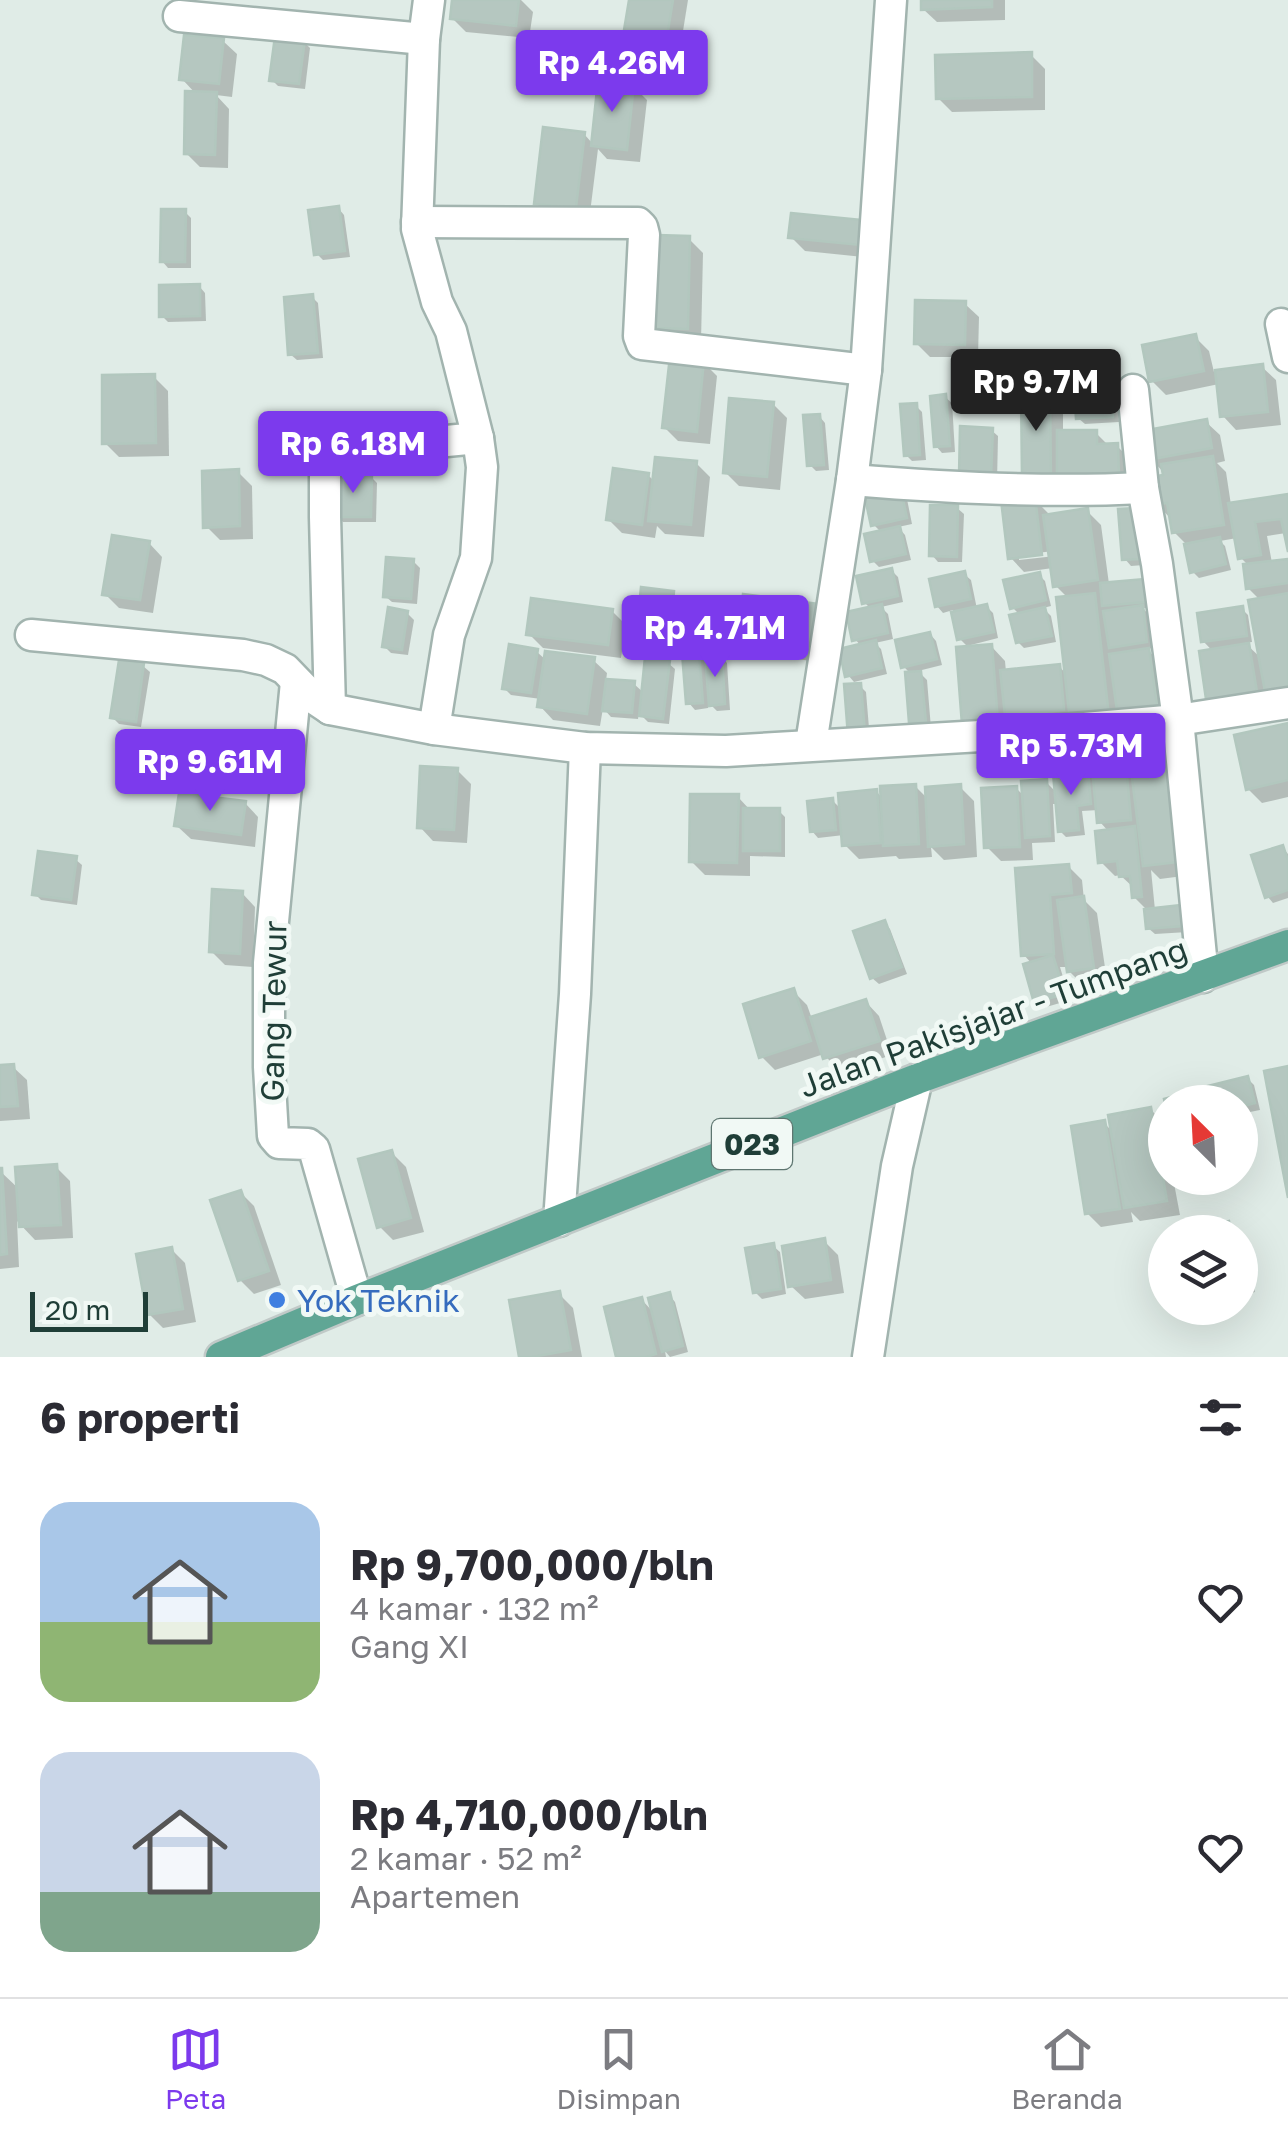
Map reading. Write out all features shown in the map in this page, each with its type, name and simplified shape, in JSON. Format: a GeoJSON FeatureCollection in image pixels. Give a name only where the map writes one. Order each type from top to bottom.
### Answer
{"type":"FeatureCollection","features":[{"type":"Feature","properties":{"kind":"main road","name":"Jalan Pakisjajar - Tumpang"},"geometry":{"type":"LineString","coordinates":[[221,1357],[265,1348],[357,1300],[916,1078],[1288,945]]}},
{"type":"Feature","properties":{"kind":"street"},"geometry":{"type":"LineString","coordinates":[[428,0],[417,229],[437,302],[451,331],[482,468],[476,558],[449,635],[434,729]]}},
{"type":"Feature","properties":{"kind":"street"},"geometry":{"type":"LineString","coordinates":[[811,744],[866,370],[891,0]]}},
{"type":"Feature","properties":{"kind":"street"},"geometry":{"type":"LineString","coordinates":[[179,16],[424,40]]}},
{"type":"Feature","properties":{"kind":"street"},"geometry":{"type":"LineString","coordinates":[[417,222],[638,223],[644,235],[639,336],[642,344],[866,370]]}},
{"type":"Feature","properties":{"kind":"street"},"geometry":{"type":"LineString","coordinates":[[1281,324],[1288,357]]}},
{"type":"Feature","properties":{"kind":"street"},"geometry":{"type":"LineString","coordinates":[[1133,390],[1143,488],[1178,720],[1203,977]]}},
{"type":"Feature","properties":{"kind":"street"},"geometry":{"type":"LineString","coordinates":[[330,709],[325,517],[328,458],[352,450],[478,438]]}},
{"type":"Feature","properties":{"kind":"street"},"geometry":{"type":"LineString","coordinates":[[852,480],[959,489],[1078,492],[1143,488]]}},
{"type":"Feature","properties":{"kind":"street"},"geometry":{"type":"LineString","coordinates":[[31,635],[243,655],[285,669],[330,709],[434,729],[585,748],[726,750],[1015,734],[1178,720],[1288,703]]}},
{"type":"Feature","properties":{"kind":"street","name":"Gang Tewur"},"geometry":{"type":"LineString","coordinates":[[296,682],[269,963],[272,1136],[279,1143],[308,1144],[314,1149],[357,1300]]}},
{"type":"Feature","properties":{"kind":"street"},"geometry":{"type":"LineString","coordinates":[[559,1220],[575,994],[585,748]]}},
{"type":"Feature","properties":{"kind":"street"},"geometry":{"type":"LineString","coordinates":[[868,1357],[897,1166],[916,1078]]}},
{"type":"Feature","properties":{"kind":"building"},"geometry":{"type":"Polygon","coordinates":[[[452,0],[519,0],[516,26],[450,19],[452,0]]]}},
{"type":"Feature","properties":{"kind":"building"},"geometry":{"type":"Polygon","coordinates":[[[629,0],[673,0],[665,49],[622,42],[629,0]]]}},
{"type":"Feature","properties":{"kind":"building"},"geometry":{"type":"Polygon","coordinates":[[[921,0],[992,0],[992,7],[921,10],[921,0]]]}},
{"type":"Feature","properties":{"kind":"building"},"geometry":{"type":"Polygon","coordinates":[[[184,35],[224,38],[219,84],[179,80],[184,35]]]}},
{"type":"Feature","properties":{"kind":"building"},"geometry":{"type":"Polygon","coordinates":[[[275,36],[305,39],[299,84],[269,81],[275,36]]]}},
{"type":"Feature","properties":{"kind":"building"},"geometry":{"type":"Polygon","coordinates":[[[1032,52],[1032,97],[936,99],[935,55],[1032,52]]]}},
{"type":"Feature","properties":{"kind":"building"},"geometry":{"type":"Polygon","coordinates":[[[598,80],[634,84],[627,150],[591,146],[598,80]]]}},
{"type":"Feature","properties":{"kind":"building"},"geometry":{"type":"Polygon","coordinates":[[[185,91],[217,92],[215,155],[184,154],[185,91]]]}},
{"type":"Feature","properties":{"kind":"building"},"geometry":{"type":"Polygon","coordinates":[[[543,127],[585,132],[576,208],[534,204],[543,127]]]}},
{"type":"Feature","properties":{"kind":"building"},"geometry":{"type":"Polygon","coordinates":[[[339,206],[345,251],[314,255],[308,210],[339,206]]]}},
{"type":"Feature","properties":{"kind":"building"},"geometry":{"type":"Polygon","coordinates":[[[161,209],[186,209],[185,262],[160,262],[161,209]]]}},
{"type":"Feature","properties":{"kind":"building"},"geometry":{"type":"Polygon","coordinates":[[[791,213],[863,220],[860,245],[788,238],[791,213]]]}},
{"type":"Feature","properties":{"kind":"building"},"geometry":{"type":"Polygon","coordinates":[[[657,235],[690,236],[688,329],[654,328],[657,235]]]}},
{"type":"Feature","properties":{"kind":"building"},"geometry":{"type":"Polygon","coordinates":[[[200,284],[200,316],[159,317],[159,285],[200,284]]]}},
{"type":"Feature","properties":{"kind":"building"},"geometry":{"type":"Polygon","coordinates":[[[313,294],[318,353],[288,355],[284,297],[313,294]]]}},
{"type":"Feature","properties":{"kind":"building"},"geometry":{"type":"Polygon","coordinates":[[[915,300],[966,301],[965,345],[914,344],[915,300]]]}},
{"type":"Feature","properties":{"kind":"building"},"geometry":{"type":"Polygon","coordinates":[[[1196,334],[1204,371],[1149,382],[1142,345],[1196,334]]]}},
{"type":"Feature","properties":{"kind":"building"},"geometry":{"type":"Polygon","coordinates":[[[670,356],[704,360],[697,432],[662,428],[670,356]]]}},
{"type":"Feature","properties":{"kind":"building"},"geometry":{"type":"Polygon","coordinates":[[[1263,364],[1268,412],[1220,417],[1215,370],[1263,364]]]}},
{"type":"Feature","properties":{"kind":"building"},"geometry":{"type":"Polygon","coordinates":[[[155,374],[156,443],[102,444],[102,375],[155,374]]]}},
{"type":"Feature","properties":{"kind":"building"},"geometry":{"type":"Polygon","coordinates":[[[1112,387],[1113,417],[1076,419],[1074,389],[1112,387]]]}},
{"type":"Feature","properties":{"kind":"building"},"geometry":{"type":"Polygon","coordinates":[[[1021,392],[1050,392],[1051,477],[1022,477],[1021,392]]]}},
{"type":"Feature","properties":{"kind":"building"},"geometry":{"type":"Polygon","coordinates":[[[946,394],[950,446],[934,447],[930,396],[946,394]]]}},
{"type":"Feature","properties":{"kind":"building"},"geometry":{"type":"Polygon","coordinates":[[[729,398],[774,402],[767,477],[723,473],[729,398]]]}},
{"type":"Feature","properties":{"kind":"building"},"geometry":{"type":"Polygon","coordinates":[[[917,403],[920,455],[904,456],[900,404],[917,403]]]}},
{"type":"Feature","properties":{"kind":"building"},"geometry":{"type":"Polygon","coordinates":[[[820,414],[824,465],[807,466],[803,415],[820,414]]]}},
{"type":"Feature","properties":{"kind":"building"},"geometry":{"type":"Polygon","coordinates":[[[1207,419],[1212,448],[1148,460],[1142,431],[1207,419]]]}},
{"type":"Feature","properties":{"kind":"building"},"geometry":{"type":"Polygon","coordinates":[[[960,426],[993,428],[991,478],[959,476],[960,426]]]}},
{"type":"Feature","properties":{"kind":"building"},"geometry":{"type":"Polygon","coordinates":[[[1057,430],[1097,430],[1097,444],[1118,443],[1119,477],[1057,480],[1057,430]]]}},
{"type":"Feature","properties":{"kind":"building"},"geometry":{"type":"Polygon","coordinates":[[[1213,456],[1224,525],[1172,533],[1167,503],[1154,505],[1150,477],[1163,475],[1161,464],[1213,456]]]}},
{"type":"Feature","properties":{"kind":"building"},"geometry":{"type":"Polygon","coordinates":[[[655,457],[697,461],[691,525],[648,521],[655,457]]]}},
{"type":"Feature","properties":{"kind":"building"},"geometry":{"type":"Polygon","coordinates":[[[613,468],[649,473],[642,525],[606,520],[613,468]]]}},
{"type":"Feature","properties":{"kind":"building"},"geometry":{"type":"Polygon","coordinates":[[[239,469],[240,526],[203,528],[202,471],[239,469]]]}},
{"type":"Feature","properties":{"kind":"building"},"geometry":{"type":"Polygon","coordinates":[[[335,474],[372,474],[371,517],[334,517],[335,474]]]}},
{"type":"Feature","properties":{"kind":"building"},"geometry":{"type":"Polygon","coordinates":[[[901,490],[907,518],[871,526],[865,498],[901,490]]]}},
{"type":"Feature","properties":{"kind":"building"},"geometry":{"type":"Polygon","coordinates":[[[1288,494],[1288,552],[1281,519],[1255,522],[1261,555],[1238,559],[1228,503],[1288,494]]]}},
{"type":"Feature","properties":{"kind":"building"},"geometry":{"type":"Polygon","coordinates":[[[1035,496],[1042,555],[1008,559],[1001,500],[1035,496]]]}},
{"type":"Feature","properties":{"kind":"building"},"geometry":{"type":"Polygon","coordinates":[[[930,505],[958,505],[957,557],[929,556],[930,505]]]}},
{"type":"Feature","properties":{"kind":"building"},"geometry":{"type":"Polygon","coordinates":[[[1088,508],[1098,580],[1053,587],[1043,515],[1088,508]]]}},
{"type":"Feature","properties":{"kind":"building"},"geometry":{"type":"Polygon","coordinates":[[[1136,508],[1139,559],[1122,560],[1118,509],[1136,508]]]}},
{"type":"Feature","properties":{"kind":"building"},"geometry":{"type":"Polygon","coordinates":[[[900,526],[906,554],[870,562],[864,534],[900,526]]]}},
{"type":"Feature","properties":{"kind":"building"},"geometry":{"type":"Polygon","coordinates":[[[112,535],[150,541],[140,600],[102,595],[112,535]]]}},
{"type":"Feature","properties":{"kind":"building"},"geometry":{"type":"Polygon","coordinates":[[[1220,537],[1226,564],[1190,573],[1184,544],[1220,537]]]}},
{"type":"Feature","properties":{"kind":"building"},"geometry":{"type":"Polygon","coordinates":[[[386,557],[414,559],[411,599],[383,597],[386,557]]]}},
{"type":"Feature","properties":{"kind":"building"},"geometry":{"type":"Polygon","coordinates":[[[1288,559],[1288,583],[1246,589],[1243,564],[1288,559]]]}},
{"type":"Feature","properties":{"kind":"building"},"geometry":{"type":"Polygon","coordinates":[[[892,568],[898,596],[862,604],[856,576],[892,568]]]}},
{"type":"Feature","properties":{"kind":"building"},"geometry":{"type":"Polygon","coordinates":[[[965,571],[971,599],[935,607],[929,579],[965,571]]]}},
{"type":"Feature","properties":{"kind":"building"},"geometry":{"type":"Polygon","coordinates":[[[1040,572],[1046,600],[1010,609],[1003,580],[1040,572]]]}},
{"type":"Feature","properties":{"kind":"building"},"geometry":{"type":"Polygon","coordinates":[[[1144,579],[1146,602],[1102,606],[1100,583],[1144,579]]]}},
{"type":"Feature","properties":{"kind":"building"},"geometry":{"type":"Polygon","coordinates":[[[641,587],[674,591],[670,632],[637,628],[641,587]]]}},
{"type":"Feature","properties":{"kind":"building"},"geometry":{"type":"Polygon","coordinates":[[[1095,593],[1109,716],[1070,721],[1056,597],[1095,593]]]}},
{"type":"Feature","properties":{"kind":"building"},"geometry":{"type":"Polygon","coordinates":[[[1288,593],[1288,693],[1266,697],[1248,600],[1288,593]]]}},
{"type":"Feature","properties":{"kind":"building"},"geometry":{"type":"Polygon","coordinates":[[[743,594],[827,605],[820,651],[736,640],[743,594]]]}},
{"type":"Feature","properties":{"kind":"building"},"geometry":{"type":"Polygon","coordinates":[[[531,598],[613,609],[608,645],[526,635],[531,598]]]}},
{"type":"Feature","properties":{"kind":"building"},"geometry":{"type":"Polygon","coordinates":[[[882,604],[888,633],[852,641],[846,612],[882,604]]]}},
{"type":"Feature","properties":{"kind":"building"},"geometry":{"type":"Polygon","coordinates":[[[987,604],[994,632],[957,640],[951,612],[987,604]]]}},
{"type":"Feature","properties":{"kind":"building"},"geometry":{"type":"Polygon","coordinates":[[[1143,605],[1147,642],[1109,648],[1103,611],[1143,605]]]}},
{"type":"Feature","properties":{"kind":"building"},"geometry":{"type":"Polygon","coordinates":[[[1243,606],[1247,636],[1201,642],[1197,613],[1243,606]]]}},
{"type":"Feature","properties":{"kind":"building"},"geometry":{"type":"Polygon","coordinates":[[[388,607],[408,611],[402,650],[382,647],[388,607]]]}},
{"type":"Feature","properties":{"kind":"building"},"geometry":{"type":"Polygon","coordinates":[[[1045,607],[1052,636],[1016,643],[1009,615],[1045,607]]]}},
{"type":"Feature","properties":{"kind":"building"},"geometry":{"type":"Polygon","coordinates":[[[930,632],[937,659],[901,668],[895,640],[930,632]]]}},
{"type":"Feature","properties":{"kind":"building"},"geometry":{"type":"Polygon","coordinates":[[[876,640],[882,668],[845,677],[839,649],[876,640]]]}},
{"type":"Feature","properties":{"kind":"building"},"geometry":{"type":"Polygon","coordinates":[[[1249,643],[1258,698],[1207,706],[1199,651],[1249,643]]]}},
{"type":"Feature","properties":{"kind":"building"},"geometry":{"type":"Polygon","coordinates":[[[509,644],[538,649],[531,693],[502,689],[509,644]]]}},
{"type":"Feature","properties":{"kind":"building"},"geometry":{"type":"Polygon","coordinates":[[[992,644],[998,722],[962,725],[956,647],[992,644]]]}},
{"type":"Feature","properties":{"kind":"building"},"geometry":{"type":"Polygon","coordinates":[[[1149,648],[1158,712],[1118,718],[1109,654],[1149,648]]]}},
{"type":"Feature","properties":{"kind":"building"},"geometry":{"type":"Polygon","coordinates":[[[545,651],[595,657],[587,714],[537,707],[545,651]]]}},
{"type":"Feature","properties":{"kind":"building"},"geometry":{"type":"Polygon","coordinates":[[[699,652],[703,703],[686,704],[682,653],[699,652]]]}},
{"type":"Feature","properties":{"kind":"building"},"geometry":{"type":"Polygon","coordinates":[[[722,654],[725,704],[709,706],[705,655],[722,654]]]}},
{"type":"Feature","properties":{"kind":"building"},"geometry":{"type":"Polygon","coordinates":[[[645,657],[670,660],[663,719],[639,716],[645,657]]]}},
{"type":"Feature","properties":{"kind":"building"},"geometry":{"type":"Polygon","coordinates":[[[119,660],[144,663],[136,722],[110,718],[119,660]]]}},
{"type":"Feature","properties":{"kind":"building"},"geometry":{"type":"Polygon","coordinates":[[[1060,664],[1064,710],[1005,716],[1000,670],[1060,664]]]}},
{"type":"Feature","properties":{"kind":"building"},"geometry":{"type":"Polygon","coordinates":[[[921,671],[926,722],[909,723],[905,672],[921,671]]]}},
{"type":"Feature","properties":{"kind":"building"},"geometry":{"type":"Polygon","coordinates":[[[606,679],[635,681],[632,713],[602,711],[606,679]]]}},
{"type":"Feature","properties":{"kind":"building"},"geometry":{"type":"Polygon","coordinates":[[[861,683],[865,734],[848,736],[844,684],[861,683]]]}},
{"type":"Feature","properties":{"kind":"building"},"geometry":{"type":"Polygon","coordinates":[[[1288,723],[1288,780],[1246,790],[1234,735],[1288,723]]]}},
{"type":"Feature","properties":{"kind":"building"},"geometry":{"type":"Polygon","coordinates":[[[1126,764],[1131,820],[1097,823],[1092,767],[1126,764]]]}},
{"type":"Feature","properties":{"kind":"building"},"geometry":{"type":"Polygon","coordinates":[[[1166,765],[1179,862],[1143,866],[1131,770],[1166,765]]]}},
{"type":"Feature","properties":{"kind":"building"},"geometry":{"type":"Polygon","coordinates":[[[420,766],[458,768],[454,830],[417,828],[420,766]]]}},
{"type":"Feature","properties":{"kind":"building"},"geometry":{"type":"Polygon","coordinates":[[[1088,770],[1091,804],[1077,806],[1079,830],[1058,832],[1053,773],[1088,770]]]}},
{"type":"Feature","properties":{"kind":"building"},"geometry":{"type":"Polygon","coordinates":[[[1047,779],[1050,836],[1025,838],[1021,781],[1047,779]]]}},
{"type":"Feature","properties":{"kind":"building"},"geometry":{"type":"Polygon","coordinates":[[[916,784],[919,844],[883,846],[880,786],[916,784]]]}},
{"type":"Feature","properties":{"kind":"building"},"geometry":{"type":"Polygon","coordinates":[[[961,784],[964,844],[928,847],[925,787],[961,784]]]}},
{"type":"Feature","properties":{"kind":"building"},"geometry":{"type":"Polygon","coordinates":[[[1017,786],[1020,847],[984,848],[981,788],[1017,786]]]}},
{"type":"Feature","properties":{"kind":"building"},"geometry":{"type":"Polygon","coordinates":[[[877,789],[881,843],[842,846],[838,793],[877,789]]]}},
{"type":"Feature","properties":{"kind":"building"},"geometry":{"type":"Polygon","coordinates":[[[179,793],[246,801],[241,835],[174,826],[179,793]]]}},
{"type":"Feature","properties":{"kind":"building"},"geometry":{"type":"Polygon","coordinates":[[[690,794],[739,794],[737,863],[689,862],[690,794]]]}},
{"type":"Feature","properties":{"kind":"building"},"geometry":{"type":"Polygon","coordinates":[[[833,798],[836,830],[810,832],[807,801],[833,798]]]}},
{"type":"Feature","properties":{"kind":"building"},"geometry":{"type":"Polygon","coordinates":[[[743,808],[780,808],[780,851],[743,851],[743,808]]]}},
{"type":"Feature","properties":{"kind":"building"},"geometry":{"type":"Polygon","coordinates":[[[1135,826],[1142,897],[1132,898],[1130,876],[1119,877],[1117,861],[1098,863],[1095,831],[1135,826]]]}},
{"type":"Feature","properties":{"kind":"building"},"geometry":{"type":"Polygon","coordinates":[[[1283,845],[1288,861],[1288,890],[1265,898],[1251,855],[1283,845]]]}},
{"type":"Feature","properties":{"kind":"building"},"geometry":{"type":"Polygon","coordinates":[[[38,851],[77,856],[71,900],[32,895],[38,851]]]}},
{"type":"Feature","properties":{"kind":"building"},"geometry":{"type":"Polygon","coordinates":[[[1069,864],[1072,893],[1050,895],[1054,954],[1021,956],[1015,868],[1069,864]]]}},
{"type":"Feature","properties":{"kind":"building"},"geometry":{"type":"Polygon","coordinates":[[[212,889],[243,891],[240,954],[209,952],[212,889]]]}},
{"type":"Feature","properties":{"kind":"building"},"geometry":{"type":"Polygon","coordinates":[[[1084,896],[1094,968],[1067,972],[1057,900],[1084,896]]]}},
{"type":"Feature","properties":{"kind":"building"},"geometry":{"type":"Polygon","coordinates":[[[1182,905],[1183,926],[1146,929],[1144,909],[1182,905]]]}},
{"type":"Feature","properties":{"kind":"building"},"geometry":{"type":"Polygon","coordinates":[[[885,920],[902,967],[870,979],[853,931],[885,920]]]}},
{"type":"Feature","properties":{"kind":"building"},"geometry":{"type":"Polygon","coordinates":[[[1053,955],[1065,994],[1034,1003],[1023,964],[1053,955]]]}},
{"type":"Feature","properties":{"kind":"building"},"geometry":{"type":"Polygon","coordinates":[[[794,988],[811,1041],[759,1058],[743,1004],[794,988]]]}},
{"type":"Feature","properties":{"kind":"building"},"geometry":{"type":"Polygon","coordinates":[[[866,999],[880,1041],[823,1059],[810,1017],[866,999]]]}},
{"type":"Feature","properties":{"kind":"building"},"geometry":{"type":"Polygon","coordinates":[[[14,1064],[18,1106],[0,1107],[0,1065],[14,1064]]]}},
{"type":"Feature","properties":{"kind":"building"},"geometry":{"type":"Polygon","coordinates":[[[1288,1066],[1288,1198],[1264,1071],[1288,1066]]]}},
{"type":"Feature","properties":{"kind":"building"},"geometry":{"type":"Polygon","coordinates":[[[1248,1076],[1250,1085],[1212,1085],[1248,1076]]]}},
{"type":"Feature","properties":{"kind":"building"},"geometry":{"type":"Polygon","coordinates":[[[1148,1108],[1148,1195],[1166,1195],[1167,1201],[1124,1208],[1108,1115],[1148,1108]]]}},
{"type":"Feature","properties":{"kind":"building"},"geometry":{"type":"Polygon","coordinates":[[[1105,1120],[1120,1209],[1085,1214],[1071,1126],[1105,1120]]]}},
{"type":"Feature","properties":{"kind":"building"},"geometry":{"type":"Polygon","coordinates":[[[392,1150],[411,1218],[377,1228],[358,1159],[392,1150]]]}},
{"type":"Feature","properties":{"kind":"building"},"geometry":{"type":"Polygon","coordinates":[[[57,1164],[61,1225],[19,1227],[15,1167],[57,1164]]]}},
{"type":"Feature","properties":{"kind":"building"},"geometry":{"type":"Polygon","coordinates":[[[0,1168],[7,1254],[0,1255],[0,1168]]]}},
{"type":"Feature","properties":{"kind":"building"},"geometry":{"type":"Polygon","coordinates":[[[241,1190],[269,1271],[238,1281],[210,1200],[241,1190]]]}},
{"type":"Feature","properties":{"kind":"building"},"geometry":{"type":"Polygon","coordinates":[[[825,1238],[831,1280],[788,1287],[782,1246],[825,1238]]]}},
{"type":"Feature","properties":{"kind":"building"},"geometry":{"type":"Polygon","coordinates":[[[774,1243],[781,1289],[753,1293],[745,1248],[774,1243]]]}},
{"type":"Feature","properties":{"kind":"building"},"geometry":{"type":"Polygon","coordinates":[[[172,1247],[183,1309],[147,1315],[136,1254],[172,1247]]]}},
{"type":"Feature","properties":{"kind":"building"},"geometry":{"type":"Polygon","coordinates":[[[560,1291],[571,1350],[519,1357],[509,1300],[560,1291]]]}},
{"type":"Feature","properties":{"kind":"building"},"geometry":{"type":"Polygon","coordinates":[[[670,1292],[683,1346],[662,1352],[648,1298],[670,1292]]]}},
{"type":"Feature","properties":{"kind":"building"},"geometry":{"type":"Polygon","coordinates":[[[642,1297],[656,1354],[616,1357],[604,1307],[642,1297]]]}},
{"type":"Feature","properties":{"kind":"place","name":"Yok Teknik"},"geometry":{"type":"Point","coordinates":[277,1300]}}]}
